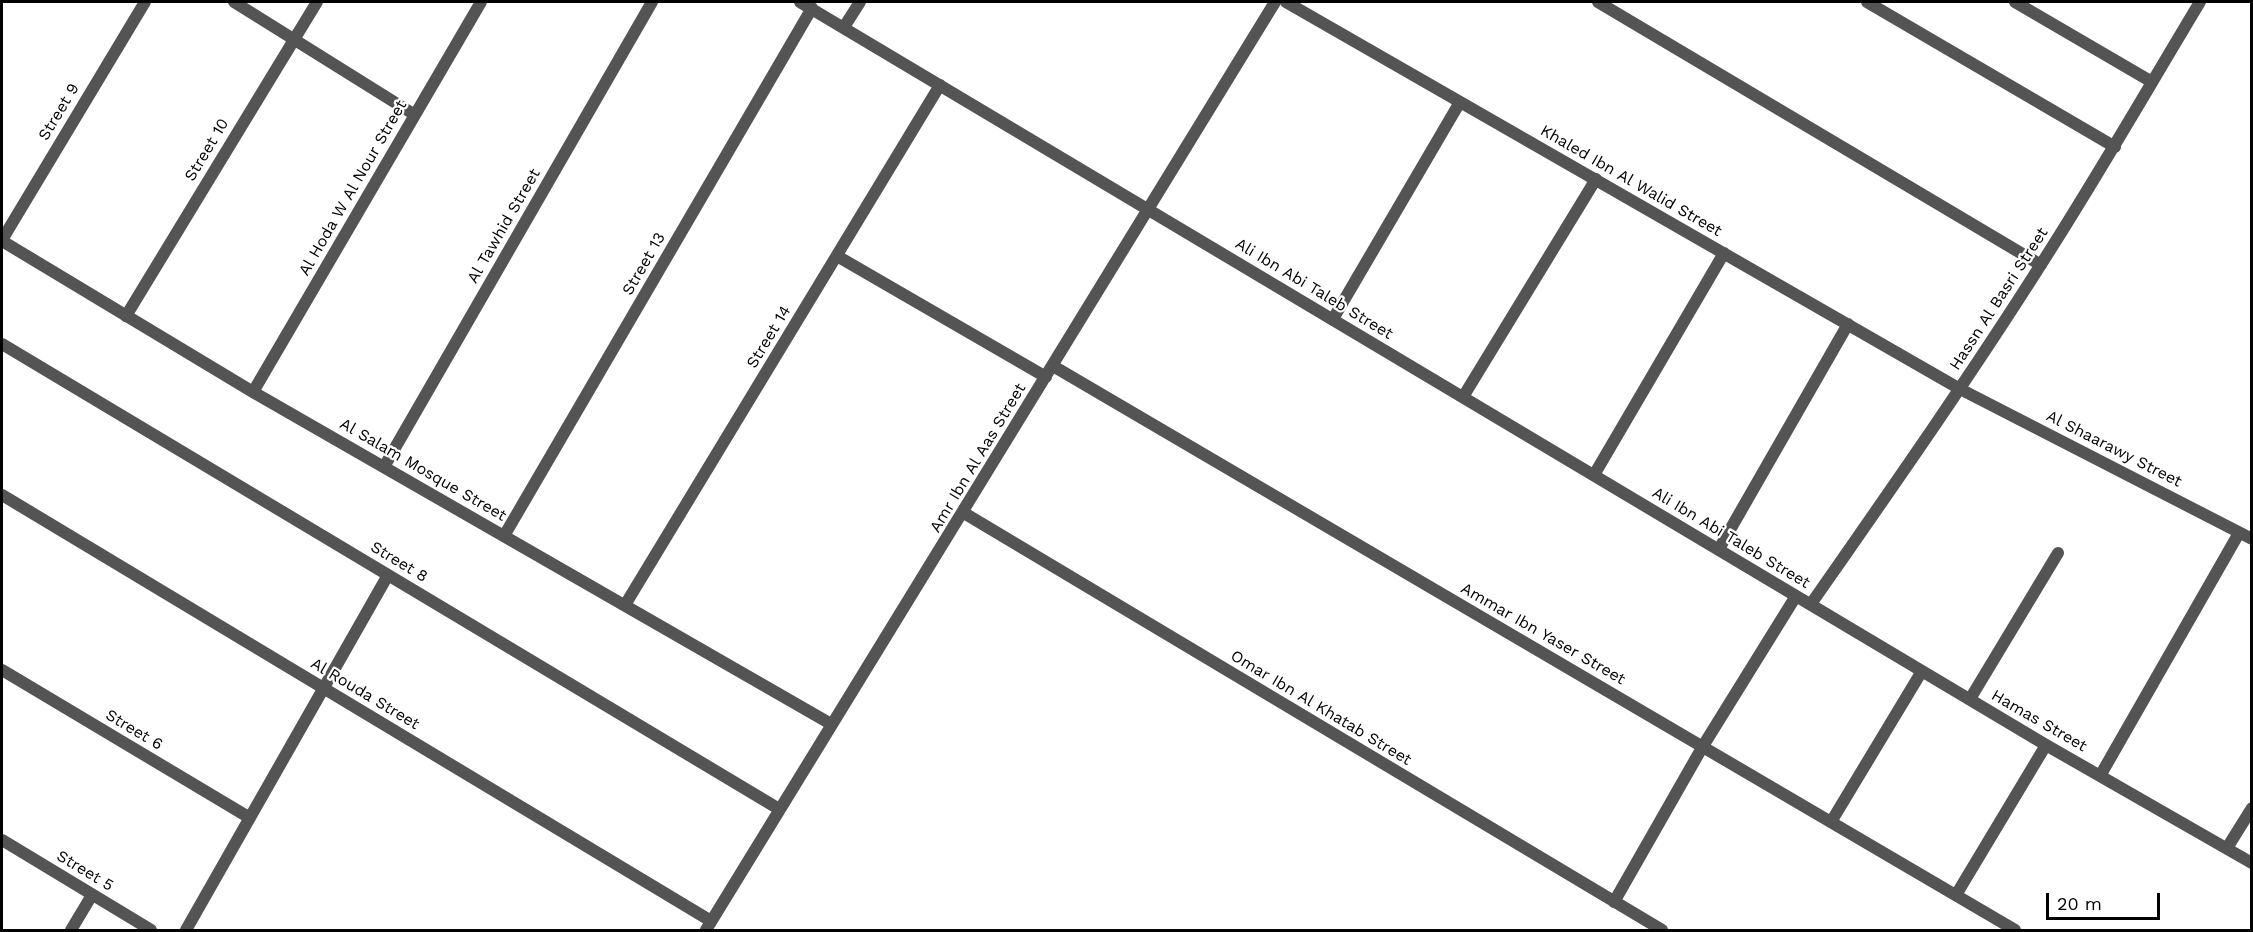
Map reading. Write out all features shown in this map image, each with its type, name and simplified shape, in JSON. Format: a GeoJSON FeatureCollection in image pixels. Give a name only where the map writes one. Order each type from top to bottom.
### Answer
{"type":"FeatureCollection","features":[{"type":"Feature","properties":{"kind":"street","name":"Street 9"},"geometry":{"type":"LineString","coordinates":[[2,240],[146,2]]}},
{"type":"Feature","properties":{"kind":"street"},"geometry":{"type":"LineString","coordinates":[[234,2],[415,115]]}},
{"type":"Feature","properties":{"kind":"street","name":"Street 10"},"geometry":{"type":"LineString","coordinates":[[126,316],[317,2]]}},
{"type":"Feature","properties":{"kind":"street","name":"Al Hoda W Al Nour Street"},"geometry":{"type":"LineString","coordinates":[[253,392],[481,2]]}},
{"type":"Feature","properties":{"kind":"street","name":"Al Tawhid Street"},"geometry":{"type":"LineString","coordinates":[[384,466],[652,2]]}},
{"type":"Feature","properties":{"kind":"street","name":"Ali Ibn Abi Taleb Street"},"geometry":{"type":"LineString","coordinates":[[800,2],[1811,604]]}},
{"type":"Feature","properties":{"kind":"street"},"geometry":{"type":"LineString","coordinates":[[844,27],[860,2]]}},
{"type":"Feature","properties":{"kind":"street","name":"Amr Ibn Al Aas Street"},"geometry":{"type":"LineString","coordinates":[[708,926],[831,724],[964,513],[1275,2]]}},
{"type":"Feature","properties":{"kind":"street","name":"Khaled Ibn Al Walid Street"},"geometry":{"type":"LineString","coordinates":[[1286,2],[1960,389]]}},
{"type":"Feature","properties":{"kind":"street"},"geometry":{"type":"LineString","coordinates":[[1598,2],[2041,265]]}},
{"type":"Feature","properties":{"kind":"street"},"geometry":{"type":"LineString","coordinates":[[1867,2],[2115,147]]}},
{"type":"Feature","properties":{"kind":"street"},"geometry":{"type":"LineString","coordinates":[[2014,2],[2152,82]]}},
{"type":"Feature","properties":{"kind":"street","name":"Hassn Al Basri Street"},"geometry":{"type":"LineString","coordinates":[[1811,604],[1960,389],[2041,265],[2115,147],[2200,2]]}},
{"type":"Feature","properties":{"kind":"street","name":"Street 13"},"geometry":{"type":"LineString","coordinates":[[504,536],[812,8]]}},
{"type":"Feature","properties":{"kind":"street","name":"Street 14"},"geometry":{"type":"LineString","coordinates":[[625,605],[940,85]]}},
{"type":"Feature","properties":{"kind":"street"},"geometry":{"type":"LineString","coordinates":[[1333,319],[1460,102]]}},
{"type":"Feature","properties":{"kind":"street"},"geometry":{"type":"LineString","coordinates":[[1463,397],[1596,179]]}},
{"type":"Feature","properties":{"kind":"street","name":"Al Salam Mosque Street"},"geometry":{"type":"LineString","coordinates":[[2,240],[253,392],[831,724]]}},
{"type":"Feature","properties":{"kind":"street"},"geometry":{"type":"LineString","coordinates":[[1594,475],[1724,253]]}},
{"type":"Feature","properties":{"kind":"street"},"geometry":{"type":"LineString","coordinates":[[837,255],[1046,377]]}},
{"type":"Feature","properties":{"kind":"street"},"geometry":{"type":"LineString","coordinates":[[1719,549],[1848,324]]}},
{"type":"Feature","properties":{"kind":"street","name":"Street 8"},"geometry":{"type":"LineString","coordinates":[[2,344],[779,809]]}},
{"type":"Feature","properties":{"kind":"street","name":"Ammar Ibn Yaser Street"},"geometry":{"type":"LineString","coordinates":[[1053,366],[2015,930]]}},
{"type":"Feature","properties":{"kind":"street","name":"Al Shaarawy Street"},"geometry":{"type":"LineString","coordinates":[[1960,389],[2252,539]]}},
{"type":"Feature","properties":{"kind":"street","name":"Al Rouda Street"},"geometry":{"type":"LineString","coordinates":[[2,495],[324,688],[708,926]]}},
{"type":"Feature","properties":{"kind":"street","name":"Omar Ibn Al Khatab Street"},"geometry":{"type":"LineString","coordinates":[[964,513],[1662,930]]}},
{"type":"Feature","properties":{"kind":"street"},"geometry":{"type":"LineString","coordinates":[[2100,776],[2239,533]]}},
{"type":"Feature","properties":{"kind":"street"},"geometry":{"type":"LineString","coordinates":[[1970,699],[2058,552]]}},
{"type":"Feature","properties":{"kind":"street"},"geometry":{"type":"LineString","coordinates":[[186,930],[388,575]]}},
{"type":"Feature","properties":{"kind":"street"},"geometry":{"type":"LineString","coordinates":[[1614,902],[1703,746],[1797,596]]}},
{"type":"Feature","properties":{"kind":"street","name":"Hamas Street"},"geometry":{"type":"LineString","coordinates":[[1811,604],[2046,745],[2252,863]]}},
{"type":"Feature","properties":{"kind":"street","name":"Street 6"},"geometry":{"type":"LineString","coordinates":[[2,670],[250,818]]}},
{"type":"Feature","properties":{"kind":"street"},"geometry":{"type":"LineString","coordinates":[[1831,822],[1922,670]]}},
{"type":"Feature","properties":{"kind":"street"},"geometry":{"type":"LineString","coordinates":[[1956,895],[2046,745]]}},
{"type":"Feature","properties":{"kind":"street"},"geometry":{"type":"LineString","coordinates":[[2227,848],[2252,808]]}},
{"type":"Feature","properties":{"kind":"street","name":"Street 5"},"geometry":{"type":"LineString","coordinates":[[2,840],[151,930]]}},
{"type":"Feature","properties":{"kind":"street"},"geometry":{"type":"LineString","coordinates":[[71,930],[92,895]]}}]}
